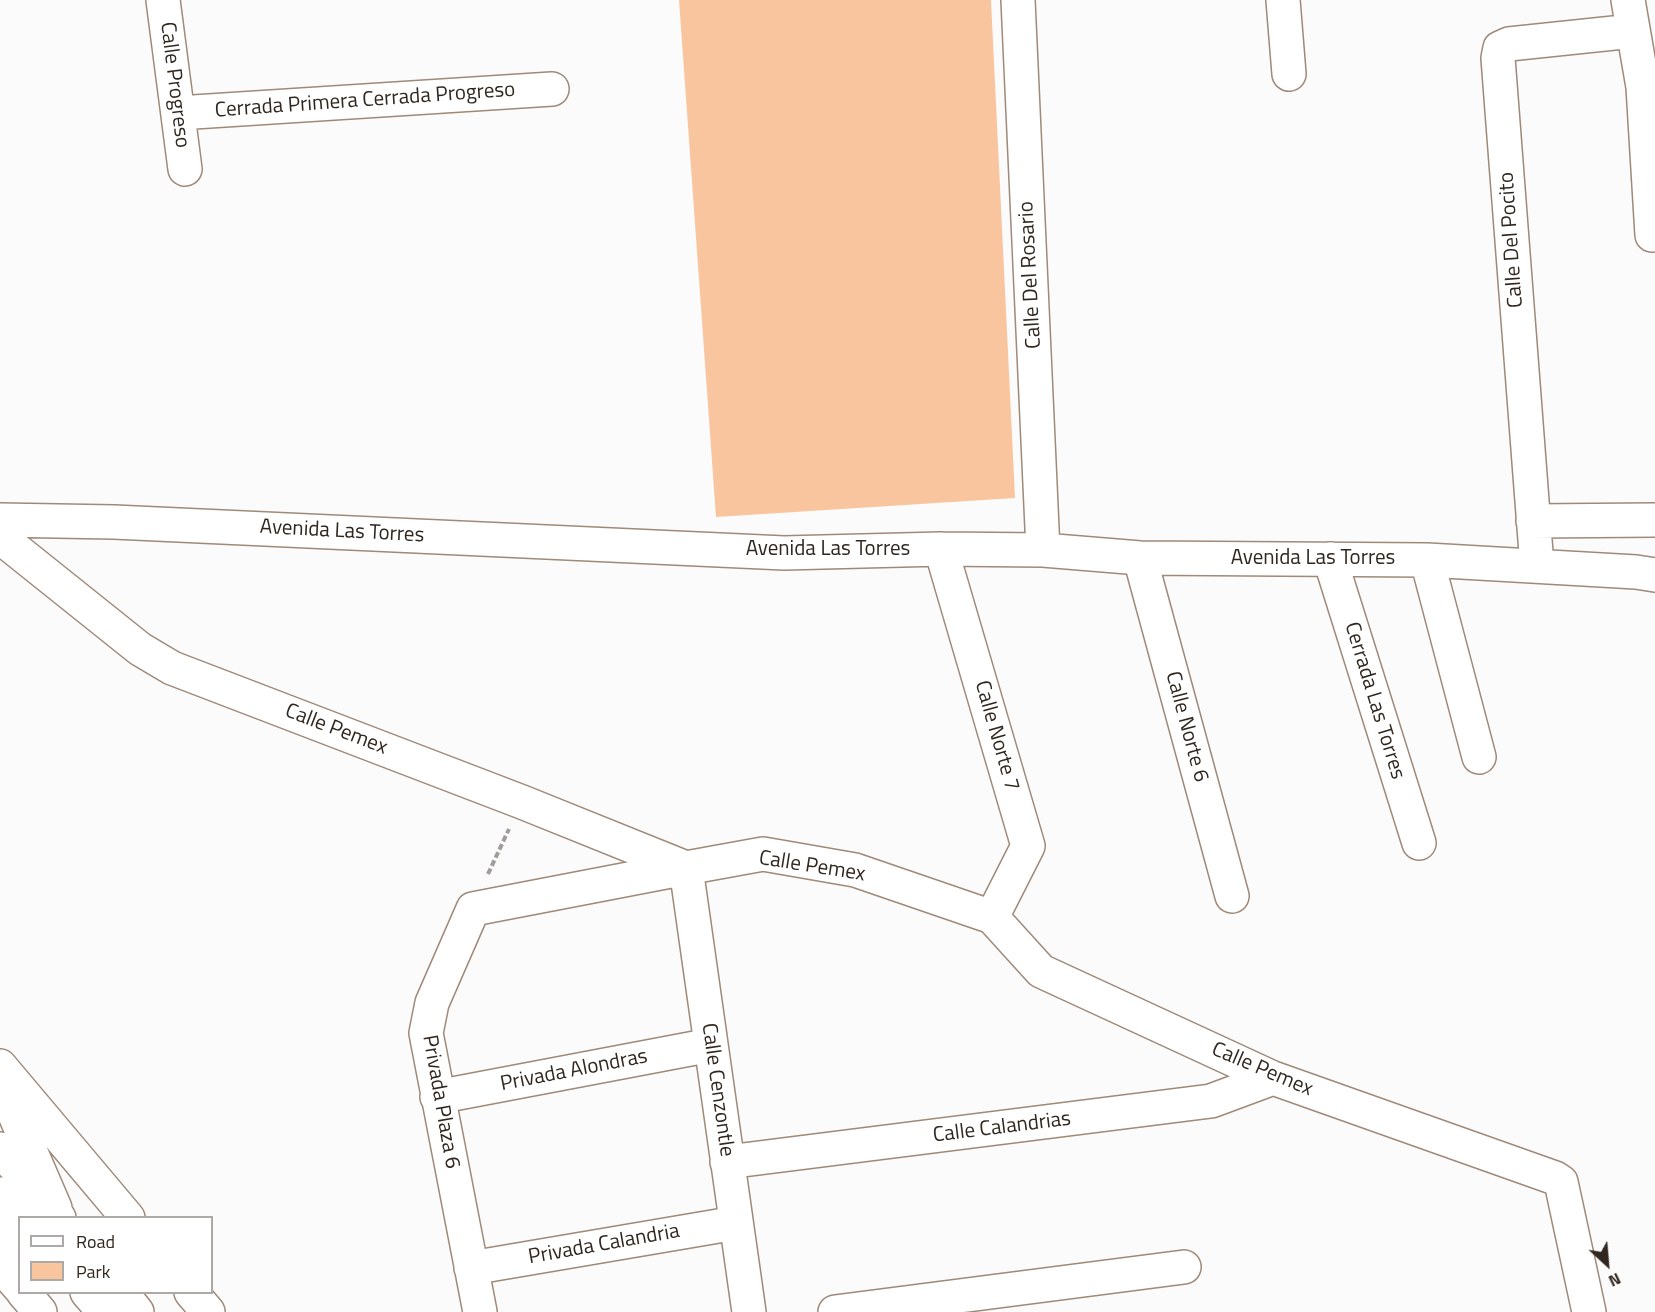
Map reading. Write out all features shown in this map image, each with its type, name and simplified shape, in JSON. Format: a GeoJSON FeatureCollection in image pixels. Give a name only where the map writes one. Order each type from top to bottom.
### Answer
{"type":"FeatureCollection","features":[{"type":"Feature","properties":{"kind":"street","name":"Calle Progreso"},"geometry":{"type":"LineString","coordinates":[[164,0],[185,169]]}},
{"type":"Feature","properties":{"kind":"street","name":"Calle Del Rosario"},"geometry":{"type":"LineString","coordinates":[[1018,0],[1043,550]]}},
{"type":"Feature","properties":{"kind":"street"},"geometry":{"type":"LineString","coordinates":[[1283,0],[1289,74]]}},
{"type":"Feature","properties":{"kind":"street"},"geometry":{"type":"LineString","coordinates":[[1631,16],[1643,87],[1652,235]]}},
{"type":"Feature","properties":{"kind":"street","name":"Calle Del Pocito"},"geometry":{"type":"LineString","coordinates":[[1537,567],[1498,58],[1500,48],[1509,44],[1631,16]]}},
{"type":"Feature","properties":{"kind":"street","name":"Cerrada Primera Cerrada Progreso"},"geometry":{"type":"LineString","coordinates":[[178,113],[552,89]]}},
{"type":"Feature","properties":{"kind":"street","name":"Avenida Las Torres"},"geometry":{"type":"LineString","coordinates":[[0,520],[126,522],[784,552],[1043,550],[1140,558],[1427,560],[1655,575]]}},
{"type":"Feature","properties":{"kind":"street"},"geometry":{"type":"LineString","coordinates":[[1533,521],[1655,520]]}},
{"type":"Feature","properties":{"kind":"street","name":"Calle Pemex"},"geometry":{"type":"LineString","coordinates":[[0,537],[140,649],[172,668],[522,802],[686,868],[763,854],[855,870],[992,917],[1041,971],[1273,1078],[1556,1178],[1562,1182],[1589,1312]]}},
{"type":"Feature","properties":{"kind":"street","name":"Calle Norte 7"},"geometry":{"type":"LineString","coordinates":[[941,549],[1028,846],[992,917]]}},
{"type":"Feature","properties":{"kind":"street","name":"Calle Norte 6"},"geometry":{"type":"LineString","coordinates":[[1140,558],[1232,896]]}},
{"type":"Feature","properties":{"kind":"street","name":"Cerrada Las Torres"},"geometry":{"type":"LineString","coordinates":[[1330,558],[1419,843]]}},
{"type":"Feature","properties":{"kind":"street"},"geometry":{"type":"LineString","coordinates":[[1427,560],[1479,758]]}},
{"type":"Feature","properties":{"kind":"street"},"geometry":{"type":"LineString","coordinates":[[473,909],[686,868]]}},
{"type":"Feature","properties":{"kind":"street","name":"Calle Cenzontle"},"geometry":{"type":"LineString","coordinates":[[686,868],[748,1312]]}},
{"type":"Feature","properties":{"kind":"street","name":"Privada Plaza 6"},"geometry":{"type":"LineString","coordinates":[[473,909],[432,1003],[426,1033],[480,1312]]}},
{"type":"Feature","properties":{"kind":"street","name":"Privada Alondras"},"geometry":{"type":"LineString","coordinates":[[437,1097],[711,1045]]}},
{"type":"Feature","properties":{"kind":"street"},"geometry":{"type":"LineString","coordinates":[[0,1066],[126,1216]]}},
{"type":"Feature","properties":{"kind":"street","name":"Calle Calandrias"},"geometry":{"type":"LineString","coordinates":[[727,1162],[1211,1101],[1273,1078]]}},
{"type":"Feature","properties":{"kind":"street"},"geometry":{"type":"LineString","coordinates":[[0,1080],[58,1216]]}},
{"type":"Feature","properties":{"kind":"street"},"geometry":{"type":"LineString","coordinates":[[0,1149],[57,1216]]}},
{"type":"Feature","properties":{"kind":"street"},"geometry":{"type":"LineString","coordinates":[[0,1194],[19,1216]]}},
{"type":"Feature","properties":{"kind":"street","name":"Privada Calandria"},"geometry":{"type":"LineString","coordinates":[[471,1268],[736,1223]]}},
{"type":"Feature","properties":{"kind":"street"},"geometry":{"type":"LineString","coordinates":[[0,1225],[18,1244]]}},
{"type":"Feature","properties":{"kind":"street"},"geometry":{"type":"LineString","coordinates":[[0,1265],[18,1286]]}},
{"type":"Feature","properties":{"kind":"street"},"geometry":{"type":"LineString","coordinates":[[835,1312],[976,1303],[1184,1267]]}},
{"type":"Feature","properties":{"kind":"street"},"geometry":{"type":"LineString","coordinates":[[24,1294],[40,1312]]}},
{"type":"Feature","properties":{"kind":"street"},"geometry":{"type":"LineString","coordinates":[[61,1294],[77,1312]]}},
{"type":"Feature","properties":{"kind":"street"},"geometry":{"type":"LineString","coordinates":[[88,1294],[104,1312]]}},
{"type":"Feature","properties":{"kind":"street"},"geometry":{"type":"LineString","coordinates":[[122,1294],[137,1312]]}},
{"type":"Feature","properties":{"kind":"street"},"geometry":{"type":"LineString","coordinates":[[192,1294],[208,1312]]}},
{"type":"Feature","properties":{"kind":"path"},"geometry":{"type":"LineString","coordinates":[[473,909],[522,802]]}},
{"type":"Feature","properties":{"kind":"green space"},"geometry":{"type":"Polygon","coordinates":[[[679,0],[991,0],[1015,498],[716,517],[679,0]]]}}]}
